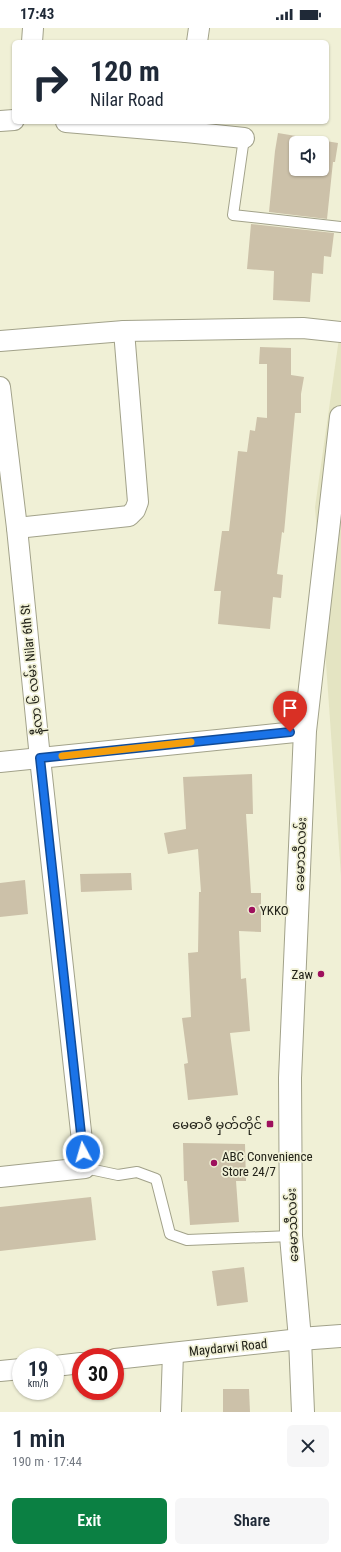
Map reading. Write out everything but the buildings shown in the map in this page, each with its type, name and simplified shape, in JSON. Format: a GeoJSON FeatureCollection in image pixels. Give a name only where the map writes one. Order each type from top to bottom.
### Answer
{"type":"FeatureCollection","features":[{"type":"Feature","properties":{"kind":"main road","name":"ခေမာသီလမ်း"},"geometry":{"type":"LineString","coordinates":[[303,1412],[300,1339],[291,1236],[290,1078],[305,731],[341,417]]}},
{"type":"Feature","properties":{"kind":"main road","name":"Maydarwi Road"},"geometry":{"type":"LineString","coordinates":[[300,1339],[341,1336]]}},
{"type":"Feature","properties":{"kind":"street"},"geometry":{"type":"LineString","coordinates":[[32,40],[33,28]]}},
{"type":"Feature","properties":{"kind":"street"},"geometry":{"type":"LineString","coordinates":[[197,40],[199,28]]}},
{"type":"Feature","properties":{"kind":"street"},"geometry":{"type":"LineString","coordinates":[[0,121],[12,120]]}},
{"type":"Feature","properties":{"kind":"street"},"geometry":{"type":"LineString","coordinates":[[114,124],[186,127],[244,138]]}},
{"type":"Feature","properties":{"kind":"street"},"geometry":{"type":"LineString","coordinates":[[0,342],[124,331],[302,328],[341,332]]}},
{"type":"Feature","properties":{"kind":"street"},"geometry":{"type":"LineString","coordinates":[[17,528],[129,516],[135,510],[138,502],[124,331]]}},
{"type":"Feature","properties":{"kind":"street","name":"နီလာ ၆ လမ်း Nilar 6th St"},"geometry":{"type":"LineString","coordinates":[[0,387],[17,528],[40,758],[85,1168]]}},
{"type":"Feature","properties":{"kind":"street"},"geometry":{"type":"LineString","coordinates":[[0,762],[305,731]]}},
{"type":"Feature","properties":{"kind":"street"},"geometry":{"type":"LineString","coordinates":[[0,1176],[85,1168]]}},
{"type":"Feature","properties":{"kind":"street","name":"Maydarwi Road"},"geometry":{"type":"LineString","coordinates":[[124,1358],[300,1339]]}},
{"type":"Feature","properties":{"kind":"street"},"geometry":{"type":"LineString","coordinates":[[171,1412],[173,1353]]}},
{"type":"Feature","properties":{"kind":"street"},"geometry":{"type":"LineString","coordinates":[[0,1371],[12,1370]]}},
{"type":"Feature","properties":{"kind":"lane"},"geometry":{"type":"LineString","coordinates":[[244,138],[233,215],[341,227]]}},
{"type":"Feature","properties":{"kind":"lane"},"geometry":{"type":"LineString","coordinates":[[85,1168],[118,1175],[138,1172],[156,1179],[170,1234],[187,1240],[291,1236]]}},
{"type":"Feature","properties":{"kind":"shaded area"},"geometry":{"type":"Polygon","coordinates":[[[341,324],[341,876],[315,507],[341,324]]]}},
{"type":"Feature","properties":{"kind":"slow traffic"},"geometry":{"type":"LineString","coordinates":[[62,756],[191,742]]}},
{"type":"Feature","properties":{"kind":"place","name":"YKKO"},"geometry":{"type":"Point","coordinates":[252,910]}},
{"type":"Feature","properties":{"kind":"place","name":"Zaw"},"geometry":{"type":"Point","coordinates":[321,974]}},
{"type":"Feature","properties":{"kind":"place","name":"မေဓာဝီ မှတ်တိုင်"},"geometry":{"type":"Point","coordinates":[270,1124]}},
{"type":"Feature","properties":{"kind":"place","name":"ABC Convenience Store 24/7"},"geometry":{"type":"Point","coordinates":[214,1163]}},
{"type":"Feature","properties":{"kind":"route"},"geometry":{"type":"LineString","coordinates":[[83,1152],[40,758],[290,732]]}}]}
